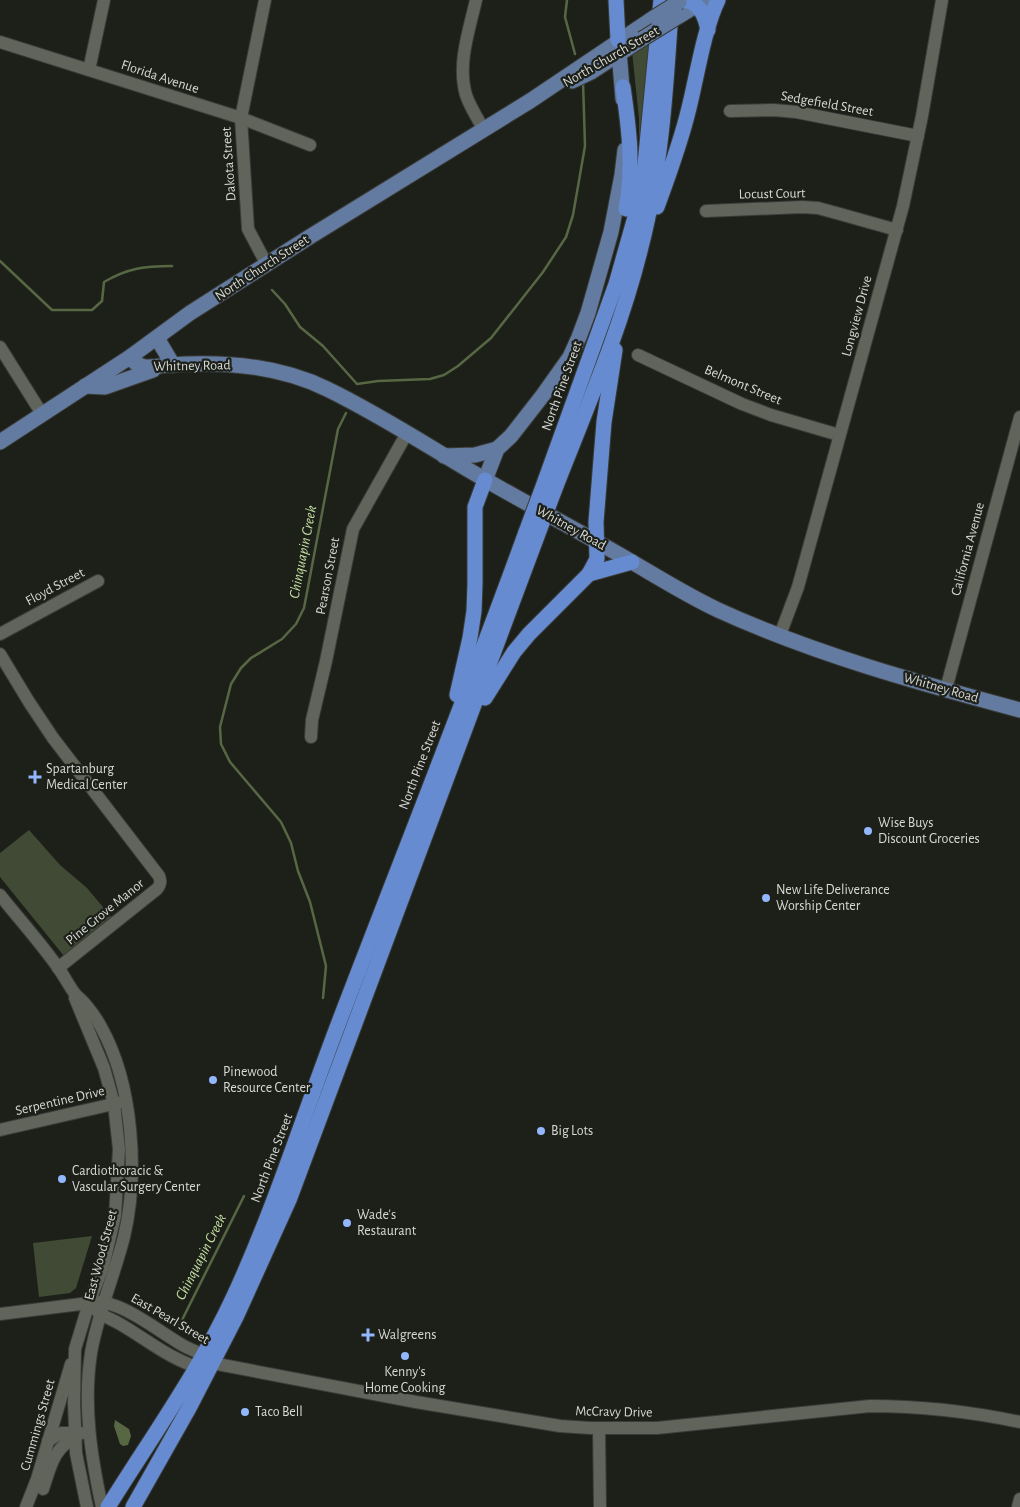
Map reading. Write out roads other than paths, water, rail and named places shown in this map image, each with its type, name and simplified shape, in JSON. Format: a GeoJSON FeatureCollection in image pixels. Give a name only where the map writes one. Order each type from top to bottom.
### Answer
{"type":"FeatureCollection","features":[{"type":"Feature","properties":{"kind":"highway"},"geometry":{"type":"LineString","coordinates":[[616,0],[619,47]]}},
{"type":"Feature","properties":{"kind":"highway","name":"North Pine Street"},"geometry":{"type":"LineString","coordinates":[[551,484],[613,293],[637,210],[645,165],[661,0]]}},
{"type":"Feature","properties":{"kind":"highway"},"geometry":{"type":"LineString","coordinates":[[642,245],[672,166],[689,111],[708,30],[718,0]]}},
{"type":"Feature","properties":{"kind":"highway"},"geometry":{"type":"LineString","coordinates":[[685,3],[702,12],[708,30]]}},
{"type":"Feature","properties":{"kind":"highway","name":"North Pine Street"},"geometry":{"type":"LineString","coordinates":[[108,1507],[255,1278],[289,1200],[450,752],[476,669],[619,323],[642,245],[650,208],[661,132],[685,3]]}},
{"type":"Feature","properties":{"kind":"highway"},"geometry":{"type":"LineString","coordinates":[[620,270],[619,248],[630,192],[631,165],[629,126],[622,82]]}},
{"type":"Feature","properties":{"kind":"highway"},"geometry":{"type":"LineString","coordinates":[[450,752],[514,652],[529,634],[589,574],[596,559],[596,522],[604,422],[619,323]]}},
{"type":"Feature","properties":{"kind":"highway"},"geometry":{"type":"LineString","coordinates":[[450,752],[470,638],[475,584],[475,507],[485,480]]}},
{"type":"Feature","properties":{"kind":"highway"},"geometry":{"type":"LineString","coordinates":[[589,574],[632,562]]}},
{"type":"Feature","properties":{"kind":"highway","name":"North Pine Street"},"geometry":{"type":"LineString","coordinates":[[133,1507],[181,1423],[203,1361]]}},
{"type":"Feature","properties":{"kind":"main road","name":"North Church Street"},"geometry":{"type":"LineString","coordinates":[[0,442],[130,357],[190,314],[619,47],[685,3]]}},
{"type":"Feature","properties":{"kind":"main road","name":"North Church Street"},"geometry":{"type":"LineString","coordinates":[[530,101],[596,68],[619,47]]}},
{"type":"Feature","properties":{"kind":"main road"},"geometry":{"type":"LineString","coordinates":[[485,480],[497,449],[511,436],[570,357],[580,337],[588,313],[611,232],[625,152],[619,47]]}},
{"type":"Feature","properties":{"kind":"main road"},"geometry":{"type":"LineString","coordinates":[[596,68],[611,71],[622,82]]}},
{"type":"Feature","properties":{"kind":"main road"},"geometry":{"type":"LineString","coordinates":[[85,386],[105,387],[171,365],[157,338]]}},
{"type":"Feature","properties":{"kind":"main road","name":"Whitney Road"},"geometry":{"type":"LineString","coordinates":[[130,357],[141,368],[171,365],[239,365],[269,369],[323,387],[347,398],[485,480],[718,610],[862,665],[1020,710]]}},
{"type":"Feature","properties":{"kind":"main road"},"geometry":{"type":"LineString","coordinates":[[444,456],[475,455],[497,449]]}},
{"type":"Feature","properties":{"kind":"street"},"geometry":{"type":"LineString","coordinates":[[89,70],[104,0]]}},
{"type":"Feature","properties":{"kind":"street","name":"Dakota Street"},"geometry":{"type":"LineString","coordinates":[[265,0],[241,118],[248,228],[267,265]]}},
{"type":"Feature","properties":{"kind":"street"},"geometry":{"type":"LineString","coordinates":[[476,0],[464,52],[462,74],[467,97],[484,130]]}},
{"type":"Feature","properties":{"kind":"street","name":"Longview Drive"},"geometry":{"type":"LineString","coordinates":[[780,635],[798,587],[897,230],[918,136],[942,0]]}},
{"type":"Feature","properties":{"kind":"street","name":"Florida Avenue"},"geometry":{"type":"LineString","coordinates":[[0,42],[241,118],[310,145]]}},
{"type":"Feature","properties":{"kind":"street","name":"Sedgefield Street"},"geometry":{"type":"LineString","coordinates":[[730,111],[790,111],[918,136]]}},
{"type":"Feature","properties":{"kind":"street","name":"Locust Court"},"geometry":{"type":"LineString","coordinates":[[706,211],[818,208],[897,230]]}},
{"type":"Feature","properties":{"kind":"street"},"geometry":{"type":"LineString","coordinates":[[0,347],[42,414]]}},
{"type":"Feature","properties":{"kind":"street","name":"Belmont Street"},"geometry":{"type":"LineString","coordinates":[[638,355],[742,404],[839,435]]}},
{"type":"Feature","properties":{"kind":"street","name":"California Avenue"},"geometry":{"type":"LineString","coordinates":[[946,689],[1020,417]]}},
{"type":"Feature","properties":{"kind":"street","name":"Pearson Street"},"geometry":{"type":"LineString","coordinates":[[311,737],[312,720],[353,529],[407,433]]}},
{"type":"Feature","properties":{"kind":"street","name":"Floyd Street"},"geometry":{"type":"LineString","coordinates":[[0,634],[98,581]]}},
{"type":"Feature","properties":{"kind":"street","name":"Pine Grove Manor"},"geometry":{"type":"LineString","coordinates":[[0,654],[45,726],[159,876],[160,880],[160,885],[157,889],[58,968]]}},
{"type":"Feature","properties":{"kind":"street","name":"East Wood Street"},"geometry":{"type":"LineString","coordinates":[[0,895],[58,968],[74,993],[120,1103],[132,1146],[130,1199],[124,1236],[102,1309],[89,1373],[91,1456],[102,1507]]}},
{"type":"Feature","properties":{"kind":"street","name":"East Wood Street"},"geometry":{"type":"LineString","coordinates":[[87,1507],[76,1458],[75,1350],[103,1267],[115,1216],[120,1103]]}},
{"type":"Feature","properties":{"kind":"street","name":"Serpentine Drive"},"geometry":{"type":"LineString","coordinates":[[0,1130],[120,1103]]}},
{"type":"Feature","properties":{"kind":"street"},"geometry":{"type":"LineString","coordinates":[[0,1314],[89,1304]]}},
{"type":"Feature","properties":{"kind":"street","name":"East Pearl Street"},"geometry":{"type":"LineString","coordinates":[[89,1304],[102,1309],[114,1321],[176,1359],[203,1361]]}},
{"type":"Feature","properties":{"kind":"street","name":"Cummings Street"},"geometry":{"type":"LineString","coordinates":[[26,1507],[34,1490],[75,1350]]}},
{"type":"Feature","properties":{"kind":"street","name":"McCravy Drive"},"geometry":{"type":"LineString","coordinates":[[203,1361],[425,1403],[560,1426],[599,1429],[657,1428],[870,1406],[902,1406],[1020,1422]]}},
{"type":"Feature","properties":{"kind":"street"},"geometry":{"type":"LineString","coordinates":[[63,1390],[74,1403]]}},
{"type":"Feature","properties":{"kind":"street"},"geometry":{"type":"LineString","coordinates":[[599,1429],[600,1507]]}},
{"type":"Feature","properties":{"kind":"street"},"geometry":{"type":"LineString","coordinates":[[48,1441],[61,1433],[76,1435],[89,1433]]}},
{"type":"Feature","properties":{"kind":"street","name":"Cummings Street"},"geometry":{"type":"LineString","coordinates":[[35,1507],[54,1458],[62,1445],[76,1435]]}},
{"type":"Feature","properties":{"kind":"street"},"geometry":{"type":"LineString","coordinates":[[54,1458],[65,1456],[76,1458]]}},
{"type":"Feature","properties":{"kind":"street"},"geometry":{"type":"LineString","coordinates":[[1018,1507],[1020,1499]]}},
{"type":"Feature","properties":{"kind":"waterway","name":"Chinquapin Creek"},"geometry":{"type":"LineString","coordinates":[[567,0],[565,17],[575,54]]}},
{"type":"Feature","properties":{"kind":"waterway","name":"Chinquapin Creek"},"geometry":{"type":"LineString","coordinates":[[357,384],[378,381],[430,379],[444,375],[458,366],[491,338],[543,272],[566,237],[573,215],[585,146],[583,81]]}},
{"type":"Feature","properties":{"kind":"waterway"},"geometry":{"type":"LineString","coordinates":[[0,261],[52,310],[92,310],[102,301],[104,282],[137,269],[172,266]]}},
{"type":"Feature","properties":{"kind":"waterway"},"geometry":{"type":"LineString","coordinates":[[272,290],[285,304],[300,327],[323,346],[357,384]]}},
{"type":"Feature","properties":{"kind":"waterway","name":"Chinquapin Creek"},"geometry":{"type":"LineString","coordinates":[[323,998],[326,966],[310,902],[298,871],[291,843],[281,822],[230,762],[221,744],[220,727],[231,684],[241,668],[251,658],[282,639],[296,624],[304,608],[338,429],[346,413]]}},
{"type":"Feature","properties":{"kind":"waterway","name":"Chinquapin Creek"},"geometry":{"type":"LineString","coordinates":[[178,1328],[244,1196]]}},
{"type":"Feature","properties":{"kind":"place","name":"Spartanburg Medical Center"},"geometry":{"type":"Point","coordinates":[35,777]}},
{"type":"Feature","properties":{"kind":"place","name":"Wise Buys Discount Groceries"},"geometry":{"type":"Point","coordinates":[868,831]}},
{"type":"Feature","properties":{"kind":"place","name":"New Life Deliverance Worship Center"},"geometry":{"type":"Point","coordinates":[766,898]}},
{"type":"Feature","properties":{"kind":"place","name":"Pinewood Resource Center"},"geometry":{"type":"Point","coordinates":[213,1080]}},
{"type":"Feature","properties":{"kind":"place","name":"Big Lots"},"geometry":{"type":"Point","coordinates":[541,1131]}},
{"type":"Feature","properties":{"kind":"place","name":"Cardiothoracic & Vascular Surgery Center"},"geometry":{"type":"Point","coordinates":[62,1179]}},
{"type":"Feature","properties":{"kind":"place","name":"Wade's Restaurant"},"geometry":{"type":"Point","coordinates":[347,1223]}},
{"type":"Feature","properties":{"kind":"place","name":"Walgreens"},"geometry":{"type":"Point","coordinates":[368,1335]}},
{"type":"Feature","properties":{"kind":"place","name":"Kenny's Home Cooking"},"geometry":{"type":"Point","coordinates":[405,1356]}},
{"type":"Feature","properties":{"kind":"place","name":"Taco Bell"},"geometry":{"type":"Point","coordinates":[245,1412]}}]}
